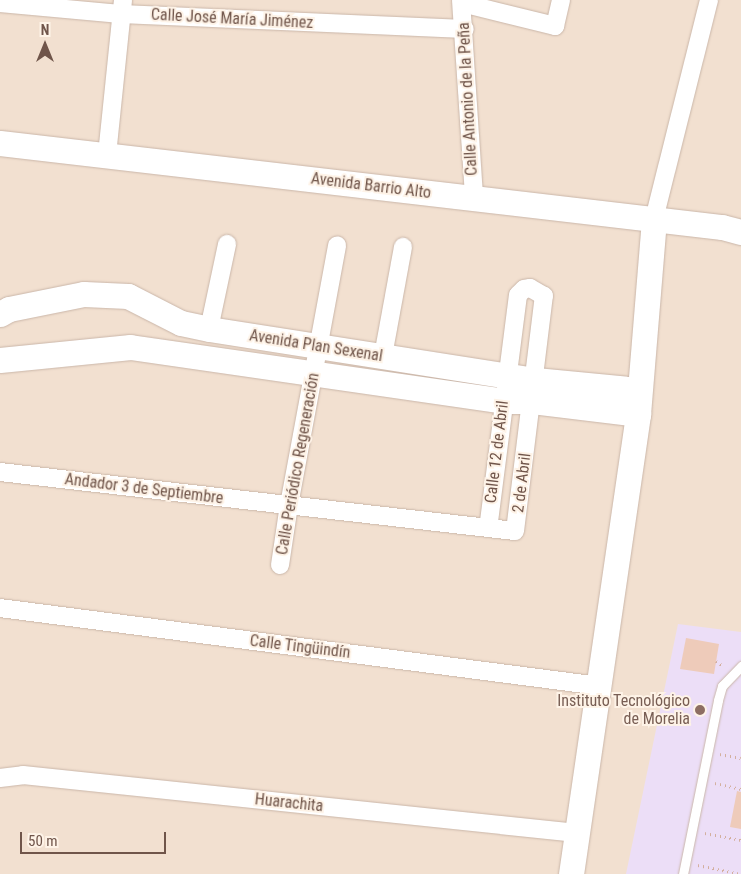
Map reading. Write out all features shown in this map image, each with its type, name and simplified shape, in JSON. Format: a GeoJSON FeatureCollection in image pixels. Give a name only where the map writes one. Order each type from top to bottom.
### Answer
{"type":"FeatureCollection","features":[{"type":"Feature","properties":{"kind":"street"},"geometry":{"type":"LineString","coordinates":[[462,1],[555,26],[562,0]]}},
{"type":"Feature","properties":{"kind":"street"},"geometry":{"type":"LineString","coordinates":[[571,874],[600,686],[639,402],[654,219],[708,0]]}},
{"type":"Feature","properties":{"kind":"street","name":"Calle Antonio de la Peña"},"geometry":{"type":"LineString","coordinates":[[462,1],[474,198]]}},
{"type":"Feature","properties":{"kind":"street","name":"Calle José María Jiménez"},"geometry":{"type":"LineString","coordinates":[[0,3],[122,7],[465,29]]}},
{"type":"Feature","properties":{"kind":"street"},"geometry":{"type":"LineString","coordinates":[[107,155],[122,7]]}},
{"type":"Feature","properties":{"kind":"street","name":"Avenida Barrio Alto"},"geometry":{"type":"LineString","coordinates":[[0,143],[722,227],[741,232]]}},
{"type":"Feature","properties":{"kind":"street"},"geometry":{"type":"LineString","coordinates":[[209,329],[227,244]]}},
{"type":"Feature","properties":{"kind":"street","name":"Calle Periódico Regeneración"},"geometry":{"type":"LineString","coordinates":[[280,565],[288,505],[337,245]]}},
{"type":"Feature","properties":{"kind":"street"},"geometry":{"type":"LineString","coordinates":[[383,356],[403,247]]}},
{"type":"Feature","properties":{"kind":"street","name":"Calle 12 de Abril"},"geometry":{"type":"LineString","coordinates":[[488,528],[518,294],[524,289],[530,288],[544,296]]}},
{"type":"Feature","properties":{"kind":"street","name":"Avenida Plan Sexenal"},"geometry":{"type":"LineString","coordinates":[[0,314],[9,309],[84,294],[128,296],[180,323],[507,376],[533,390],[639,402]]}},
{"type":"Feature","properties":{"kind":"street","name":"2 de Abril"},"geometry":{"type":"LineString","coordinates":[[288,505],[515,531],[544,296]]}},
{"type":"Feature","properties":{"kind":"street","name":"Avenida Plan Sexenal"},"geometry":{"type":"LineString","coordinates":[[0,360],[130,347],[504,401],[533,390]]}},
{"type":"Feature","properties":{"kind":"street","name":"Andador 3 de Septiembre"},"geometry":{"type":"LineString","coordinates":[[0,472],[288,505]]}},
{"type":"Feature","properties":{"kind":"street","name":"Calle Tingüindín"},"geometry":{"type":"LineString","coordinates":[[0,608],[600,686]]}},
{"type":"Feature","properties":{"kind":"street","name":"Huarachita"},"geometry":{"type":"LineString","coordinates":[[0,778],[23,775],[577,833]]}},
{"type":"Feature","properties":{"kind":"lane"},"geometry":{"type":"LineString","coordinates":[[683,874],[722,686],[741,666]]}},
{"type":"Feature","properties":{"kind":"path"},"geometry":{"type":"LineString","coordinates":[[707,752],[741,758]]}},
{"type":"Feature","properties":{"kind":"path"},"geometry":{"type":"LineString","coordinates":[[702,781],[741,789]]}},
{"type":"Feature","properties":{"kind":"path"},"geometry":{"type":"LineString","coordinates":[[692,830],[741,840]]}},
{"type":"Feature","properties":{"kind":"path"},"geometry":{"type":"LineString","coordinates":[[686,862],[741,874]]}},
{"type":"Feature","properties":{"kind":"shaded area"},"geometry":{"type":"Polygon","coordinates":[[[0,0],[741,0],[741,874],[0,874],[0,0]]]}},
{"type":"Feature","properties":{"kind":"shaded area","name":"Instituto Tecnológico de Morelia"},"geometry":{"type":"Polygon","coordinates":[[[678,624],[741,632],[741,874],[626,874],[678,624]]]}},
{"type":"Feature","properties":{"kind":"building"},"geometry":{"type":"Polygon","coordinates":[[[686,638],[719,644],[714,674],[680,669],[686,638]]]}},
{"type":"Feature","properties":{"kind":"building"},"geometry":{"type":"Polygon","coordinates":[[[737,791],[741,792],[741,829],[730,827],[737,791]]]}},
{"type":"Feature","properties":{"kind":"place","name":"Instituto Tecnológico de Morelia"},"geometry":{"type":"Point","coordinates":[700,710]}}]}
